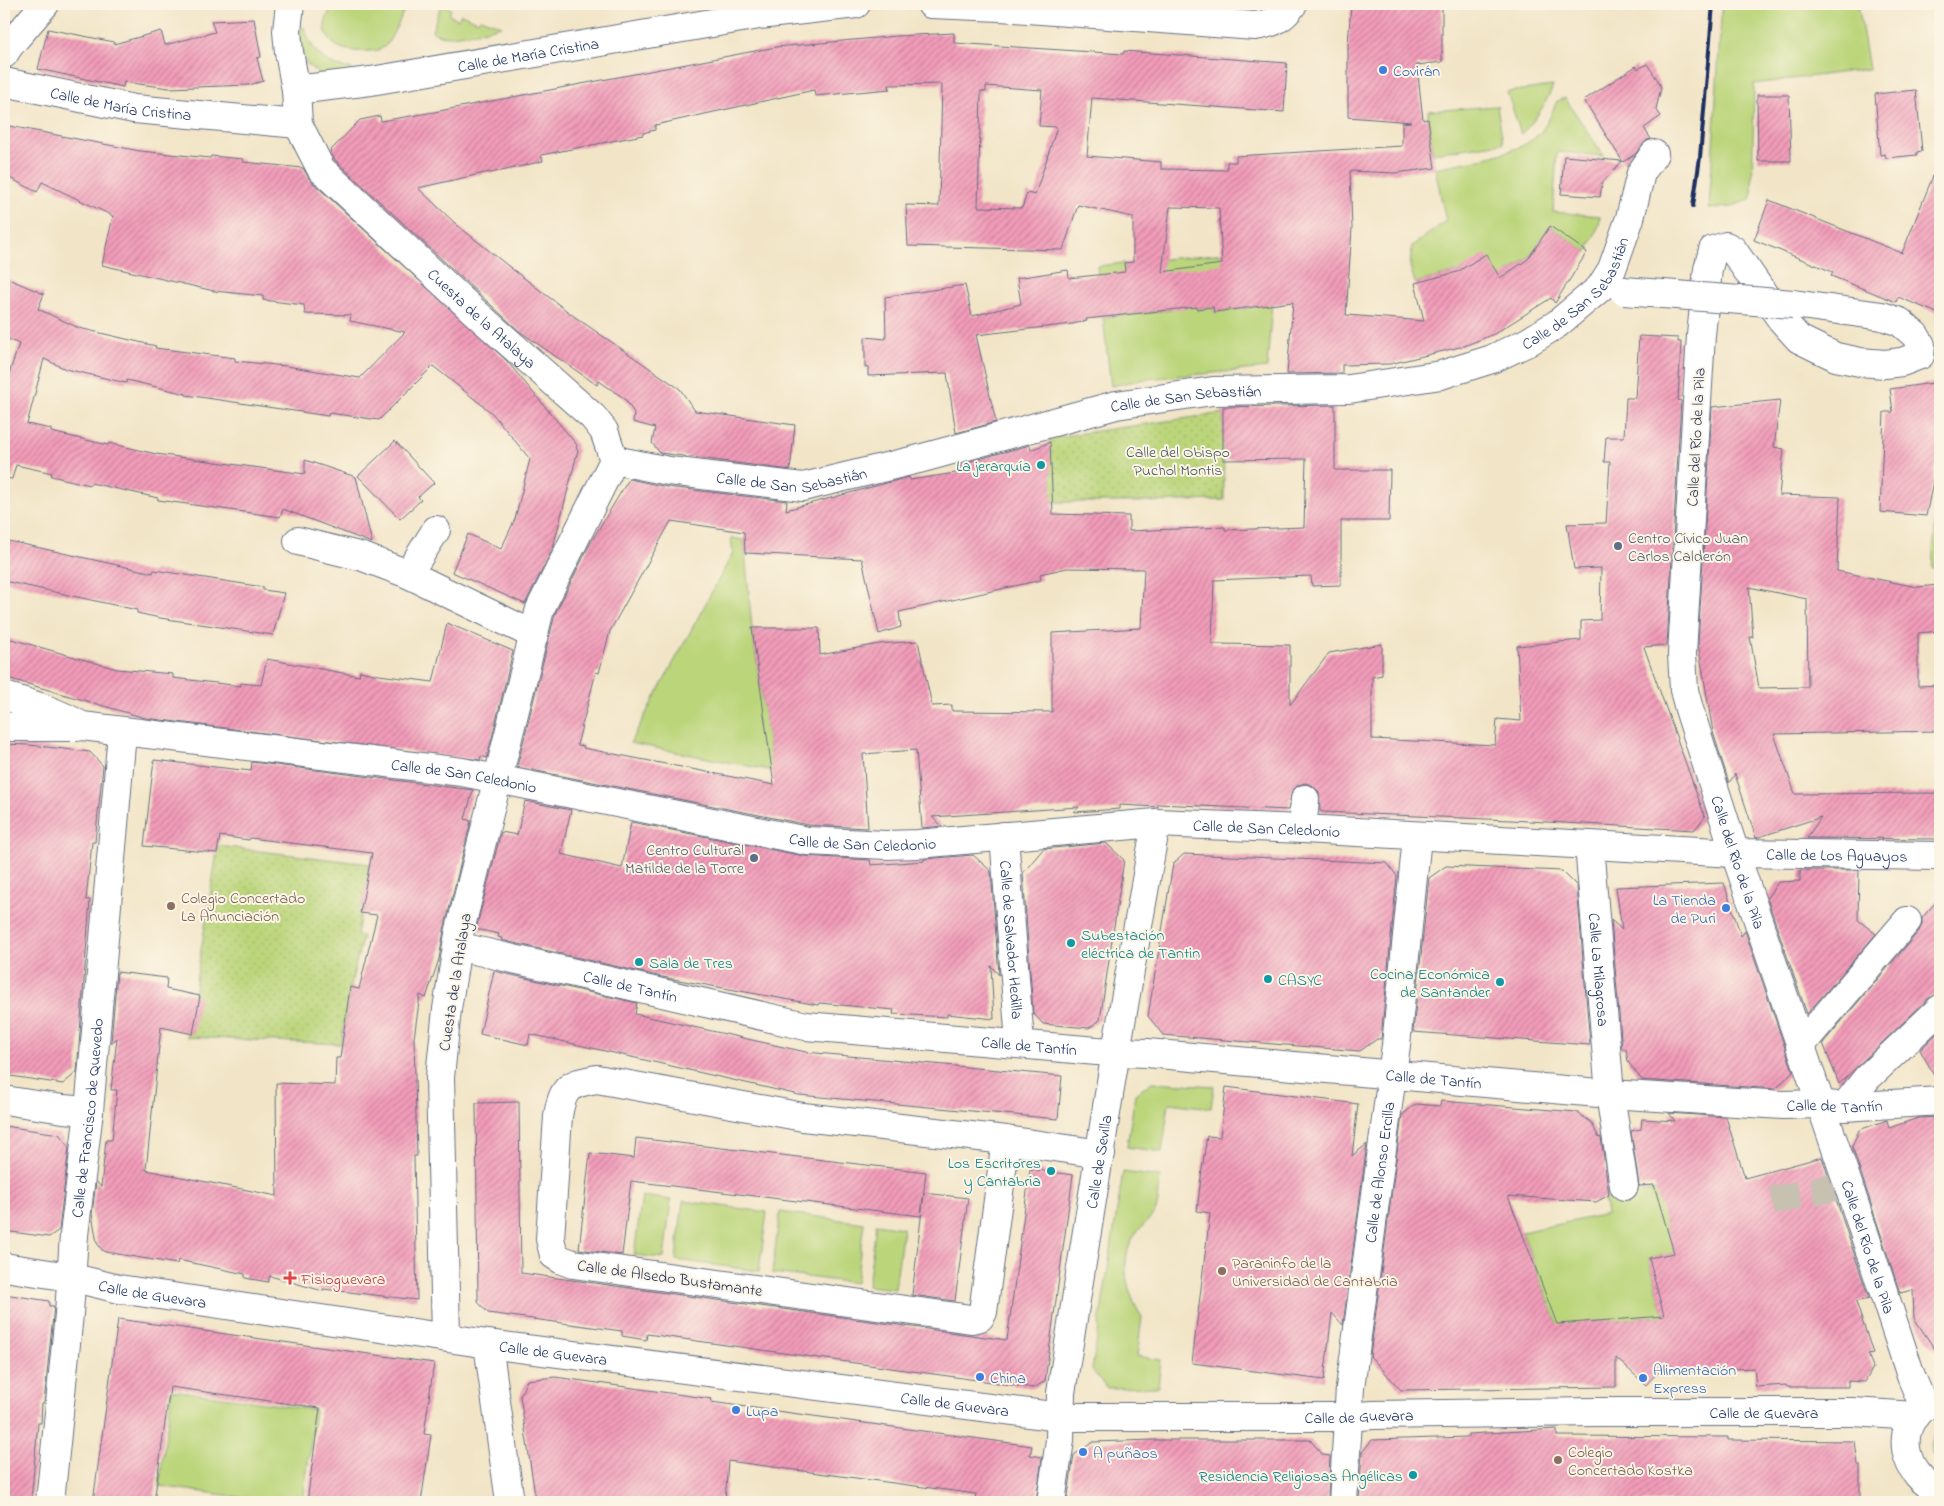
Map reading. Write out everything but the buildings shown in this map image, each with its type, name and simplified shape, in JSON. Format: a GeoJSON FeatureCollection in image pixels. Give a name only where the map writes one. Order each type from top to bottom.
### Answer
{"type":"FeatureCollection","features":[{"type":"Feature","properties":{"kind":"street"},"geometry":{"type":"LineString","coordinates":[[4,54],[45,4]]}},
{"type":"Feature","properties":{"kind":"street","name":"Calle de María Cristina"},"geometry":{"type":"LineString","coordinates":[[296,90],[371,81],[760,9],[856,4]]}},
{"type":"Feature","properties":{"kind":"street"},"geometry":{"type":"LineString","coordinates":[[931,4],[1001,6],[1256,26],[1272,23],[1291,7]]}},
{"type":"Feature","properties":{"kind":"street","name":"Cuesta de la Atalaya"},"geometry":{"type":"LineString","coordinates":[[289,5],[287,31],[296,90],[298,124],[321,169],[478,315],[593,417],[604,431],[614,460],[540,610],[457,946],[447,1009],[440,1077],[446,1337]]}},
{"type":"Feature","properties":{"kind":"street","name":"Calle de María Cristina"},"geometry":{"type":"LineString","coordinates":[[4,82],[134,109],[298,124]]}},
{"type":"Feature","properties":{"kind":"street","name":"Calle de San Sebastián"},"geometry":{"type":"LineString","coordinates":[[614,460],[668,471],[803,487],[1116,405],[1213,391],[1278,379],[1349,389],[1441,375],[1492,359],[1528,342],[1612,290],[1612,269],[1630,218],[1641,173],[1654,154]]}},
{"type":"Feature","properties":{"kind":"street","name":"Calle del Río de la Pila"},"geometry":{"type":"LineString","coordinates":[[1612,290],[1793,304],[1882,316],[1900,322],[1915,335],[1930,358],[1885,364],[1860,362],[1836,357],[1798,339],[1781,319],[1733,250],[1726,246],[1713,250],[1708,269],[1701,335],[1682,654],[1684,690],[1734,853],[1800,1046],[1832,1106],[1848,1184],[1911,1376],[1926,1407]]}},
{"type":"Feature","properties":{"kind":"street"},"geometry":{"type":"LineString","coordinates":[[408,574],[436,530]]}},
{"type":"Feature","properties":{"kind":"street"},"geometry":{"type":"LineString","coordinates":[[298,541],[363,558],[408,574],[534,635]]}},
{"type":"Feature","properties":{"kind":"street","name":"Calle de San Celedonio"},"geometry":{"type":"LineString","coordinates":[[4,696],[42,707],[65,716],[82,726],[462,772],[807,841],[886,845],[1156,823],[1734,853]]}},
{"type":"Feature","properties":{"kind":"street"},"geometry":{"type":"LineString","coordinates":[[4,727],[82,726]]}},
{"type":"Feature","properties":{"kind":"street","name":"Calle de Francisco de Quevedo"},"geometry":{"type":"LineString","coordinates":[[50,1502],[69,1314],[70,1277],[89,1110],[122,732]]}},
{"type":"Feature","properties":{"kind":"street","name":"Calle de Sevilla"},"geometry":{"type":"LineString","coordinates":[[1051,1502],[1060,1440],[1061,1394],[1116,1051],[1156,823]]}},
{"type":"Feature","properties":{"kind":"street","name":"Calle de Salvador Hedilla"},"geometry":{"type":"LineString","coordinates":[[1004,836],[1020,1043]]}},
{"type":"Feature","properties":{"kind":"street","name":"Calle de Alonso Ercilla"},"geometry":{"type":"LineString","coordinates":[[1343,1502],[1347,1417],[1392,1075],[1417,837]]}},
{"type":"Feature","properties":{"kind":"street","name":"Calle La Milagrosa"},"geometry":{"type":"LineString","coordinates":[[1588,845],[1610,1094]]}},
{"type":"Feature","properties":{"kind":"street","name":"Calle de Los Aguayos"},"geometry":{"type":"LineString","coordinates":[[1734,853],[1940,856]]}},
{"type":"Feature","properties":{"kind":"street"},"geometry":{"type":"LineString","coordinates":[[1800,1046],[1907,921]]}},
{"type":"Feature","properties":{"kind":"street","name":"Calle de Tantín"},"geometry":{"type":"LineString","coordinates":[[457,946],[806,1026],[1610,1094],[1783,1105],[1832,1106],[1940,1101]]}},
{"type":"Feature","properties":{"kind":"street"},"geometry":{"type":"LineString","coordinates":[[1832,1106],[1866,1078],[1940,1009]]}},
{"type":"Feature","properties":{"kind":"street","name":"Calle de Alsedo Bustamante"},"geometry":{"type":"LineString","coordinates":[[1006,1140],[983,1312],[980,1317],[971,1319],[573,1264],[562,1260],[554,1254],[550,1239],[560,1099],[568,1087],[580,1082],[598,1079],[803,1117],[1006,1140],[1100,1154]]}},
{"type":"Feature","properties":{"kind":"street"},"geometry":{"type":"LineString","coordinates":[[1610,1094],[1624,1186]]}},
{"type":"Feature","properties":{"kind":"street"},"geometry":{"type":"LineString","coordinates":[[4,1100],[63,1110],[89,1110]]}},
{"type":"Feature","properties":{"kind":"street","name":"Calle de Guevara"},"geometry":{"type":"LineString","coordinates":[[4,1267],[70,1277],[119,1288],[488,1344],[1060,1416],[1347,1417],[1596,1412],[1853,1412],[1926,1407]]}},
{"type":"Feature","properties":{"kind":"street"},"geometry":{"type":"LineString","coordinates":[[488,1344],[510,1502]]}},
{"type":"Feature","properties":{"kind":"street"},"geometry":{"type":"LineString","coordinates":[[1926,1407],[1909,1427],[1906,1450],[1908,1460],[1927,1492]]}},
{"type":"Feature","properties":{"kind":"green space"},"geometry":{"type":"Polygon","coordinates":[[[334,4],[407,4],[386,45],[373,51],[354,51],[346,50],[334,44],[326,33],[325,22],[334,4]]]}},
{"type":"Feature","properties":{"kind":"green space"},"geometry":{"type":"Polygon","coordinates":[[[1722,4],[1858,4],[1869,69],[1754,84],[1752,198],[1731,207],[1709,209],[1722,4]]]}},
{"type":"Feature","properties":{"kind":"green space"},"geometry":{"type":"Polygon","coordinates":[[[441,5],[451,9],[449,15],[458,19],[461,14],[478,21],[480,18],[502,26],[455,35],[445,36],[438,34],[432,31],[441,5]]]}},
{"type":"Feature","properties":{"kind":"green space"},"geometry":{"type":"Polygon","coordinates":[[[304,27],[315,50],[321,56],[334,65],[351,68],[354,75],[323,77],[309,66],[303,57],[299,29],[304,27]]]}},
{"type":"Feature","properties":{"kind":"green space"},"geometry":{"type":"Polygon","coordinates":[[[1553,86],[1540,112],[1521,134],[1507,92],[1553,86]]]}},
{"type":"Feature","properties":{"kind":"green space"},"geometry":{"type":"Polygon","coordinates":[[[1565,98],[1604,156],[1557,152],[1553,212],[1600,216],[1599,225],[1587,252],[1550,226],[1528,259],[1500,278],[1457,272],[1415,283],[1410,266],[1412,246],[1446,221],[1435,168],[1490,157],[1529,142],[1544,127],[1557,101],[1565,98]]]}},
{"type":"Feature","properties":{"kind":"green space"},"geometry":{"type":"Polygon","coordinates":[[[1497,106],[1503,143],[1433,153],[1428,111],[1497,106]]]}},
{"type":"Feature","properties":{"kind":"green space"},"geometry":{"type":"Polygon","coordinates":[[[1276,248],[1267,368],[1146,379],[1111,386],[1097,266],[1124,263],[1126,280],[1101,283],[1105,317],[1172,310],[1146,278],[1144,261],[1276,248]],[[1193,268],[1197,309],[1213,307],[1214,312],[1250,308],[1250,303],[1193,268]]]}},
{"type":"Feature","properties":{"kind":"green space","name":"Calle del Obispo Puchol Montis"},"geometry":{"type":"Polygon","coordinates":[[[1223,413],[1224,500],[1052,502],[1049,438],[1223,413]]]}},
{"type":"Feature","properties":{"kind":"green space"},"geometry":{"type":"Polygon","coordinates":[[[1936,514],[1940,516],[1940,566],[1932,569],[1936,514]]]}},
{"type":"Feature","properties":{"kind":"green space"},"geometry":{"type":"Polygon","coordinates":[[[731,538],[744,540],[752,629],[774,771],[630,743],[733,553],[731,538]]]}},
{"type":"Feature","properties":{"kind":"green space"},"geometry":{"type":"Polygon","coordinates":[[[218,846],[370,864],[357,935],[363,936],[350,987],[341,1044],[187,1037],[218,846]]]}},
{"type":"Feature","properties":{"kind":"green space"},"geometry":{"type":"Polygon","coordinates":[[[1152,1082],[1214,1086],[1211,1108],[1169,1103],[1162,1152],[1127,1147],[1135,1094],[1152,1082]]]}},
{"type":"Feature","properties":{"kind":"green space"},"geometry":{"type":"Polygon","coordinates":[[[1123,1172],[1160,1177],[1156,1209],[1135,1235],[1127,1255],[1126,1266],[1126,1277],[1132,1298],[1142,1317],[1137,1356],[1161,1360],[1158,1387],[1107,1388],[1092,1370],[1123,1172]]]}},
{"type":"Feature","properties":{"kind":"green space"},"geometry":{"type":"Polygon","coordinates":[[[1663,1189],[1667,1231],[1692,1226],[1697,1249],[1649,1258],[1664,1316],[1578,1323],[1580,1383],[1522,1232],[1607,1214],[1604,1197],[1663,1189]]]}},
{"type":"Feature","properties":{"kind":"green space"},"geometry":{"type":"Polygon","coordinates":[[[642,1196],[671,1200],[664,1258],[634,1255],[642,1196]]]}},
{"type":"Feature","properties":{"kind":"green space"},"geometry":{"type":"Polygon","coordinates":[[[683,1201],[767,1212],[759,1271],[676,1260],[683,1201]]]}},
{"type":"Feature","properties":{"kind":"green space"},"geometry":{"type":"Polygon","coordinates":[[[780,1212],[864,1223],[856,1283],[772,1273],[780,1212]]]}},
{"type":"Feature","properties":{"kind":"green space"},"geometry":{"type":"Polygon","coordinates":[[[876,1224],[903,1228],[895,1289],[868,1286],[876,1224]]]}},
{"type":"Feature","properties":{"kind":"green space"},"geometry":{"type":"Polygon","coordinates":[[[172,1390],[315,1410],[303,1502],[276,1502],[159,1486],[172,1390]]]}},
{"type":"Feature","properties":{"kind":"green space"},"geometry":{"type":"Polygon","coordinates":[[[1940,1427],[1940,1463],[1932,1455],[1930,1445],[1933,1436],[1940,1427]]]}},
{"type":"Feature","properties":{"kind":"tunnel"},"geometry":{"type":"LineString","coordinates":[[1772,1201],[1848,1184]]}},
{"type":"Feature","properties":{"kind":"railway"},"geometry":{"type":"LineString","coordinates":[[1693,206],[1700,157],[1713,4]]}},
{"type":"Feature","properties":{"kind":"place","name":"Covirán"},"geometry":{"type":"Point","coordinates":[1383,70]}},
{"type":"Feature","properties":{"kind":"place","name":"La jerarquía"},"geometry":{"type":"Point","coordinates":[1041,465]}},
{"type":"Feature","properties":{"kind":"place","name":"Centro Cívico Juan Carlos Calderón"},"geometry":{"type":"Point","coordinates":[1618,546]}},
{"type":"Feature","properties":{"kind":"place","name":"Centro Cultural Matilde de la Torre"},"geometry":{"type":"Point","coordinates":[754,858]}},
{"type":"Feature","properties":{"kind":"place","name":"Colegio Concertado La Anunciación"},"geometry":{"type":"Point","coordinates":[171,906]}},
{"type":"Feature","properties":{"kind":"place","name":"La Tienda de Puri"},"geometry":{"type":"Point","coordinates":[1726,908]}},
{"type":"Feature","properties":{"kind":"place","name":"Subestación eléctrica de Tantin"},"geometry":{"type":"Point","coordinates":[1071,943]}},
{"type":"Feature","properties":{"kind":"place","name":"Sala de Tres"},"geometry":{"type":"Point","coordinates":[639,962]}},
{"type":"Feature","properties":{"kind":"place","name":"CASYC"},"geometry":{"type":"Point","coordinates":[1268,979]}},
{"type":"Feature","properties":{"kind":"place","name":"Cocina Económica de Santander"},"geometry":{"type":"Point","coordinates":[1500,982]}},
{"type":"Feature","properties":{"kind":"place","name":"Los Escritores y Cantabria"},"geometry":{"type":"Point","coordinates":[1051,1171]}},
{"type":"Feature","properties":{"kind":"place","name":"Paraninfo de la Universidad de Cantabria"},"geometry":{"type":"Point","coordinates":[1222,1271]}},
{"type":"Feature","properties":{"kind":"place","name":"Fisioguevara"},"geometry":{"type":"Point","coordinates":[290,1278]}},
{"type":"Feature","properties":{"kind":"place","name":"China"},"geometry":{"type":"Point","coordinates":[980,1377]}},
{"type":"Feature","properties":{"kind":"place","name":"Alimentación Express"},"geometry":{"type":"Point","coordinates":[1643,1378]}},
{"type":"Feature","properties":{"kind":"place","name":"Lupa"},"geometry":{"type":"Point","coordinates":[736,1410]}},
{"type":"Feature","properties":{"kind":"place","name":"A puñaos"},"geometry":{"type":"Point","coordinates":[1083,1452]}},
{"type":"Feature","properties":{"kind":"place","name":"Colegio Concertado Kostka"},"geometry":{"type":"Point","coordinates":[1558,1460]}},
{"type":"Feature","properties":{"kind":"place","name":"Residencia Religiosas Angélicas"},"geometry":{"type":"Point","coordinates":[1413,1475]}}]}
